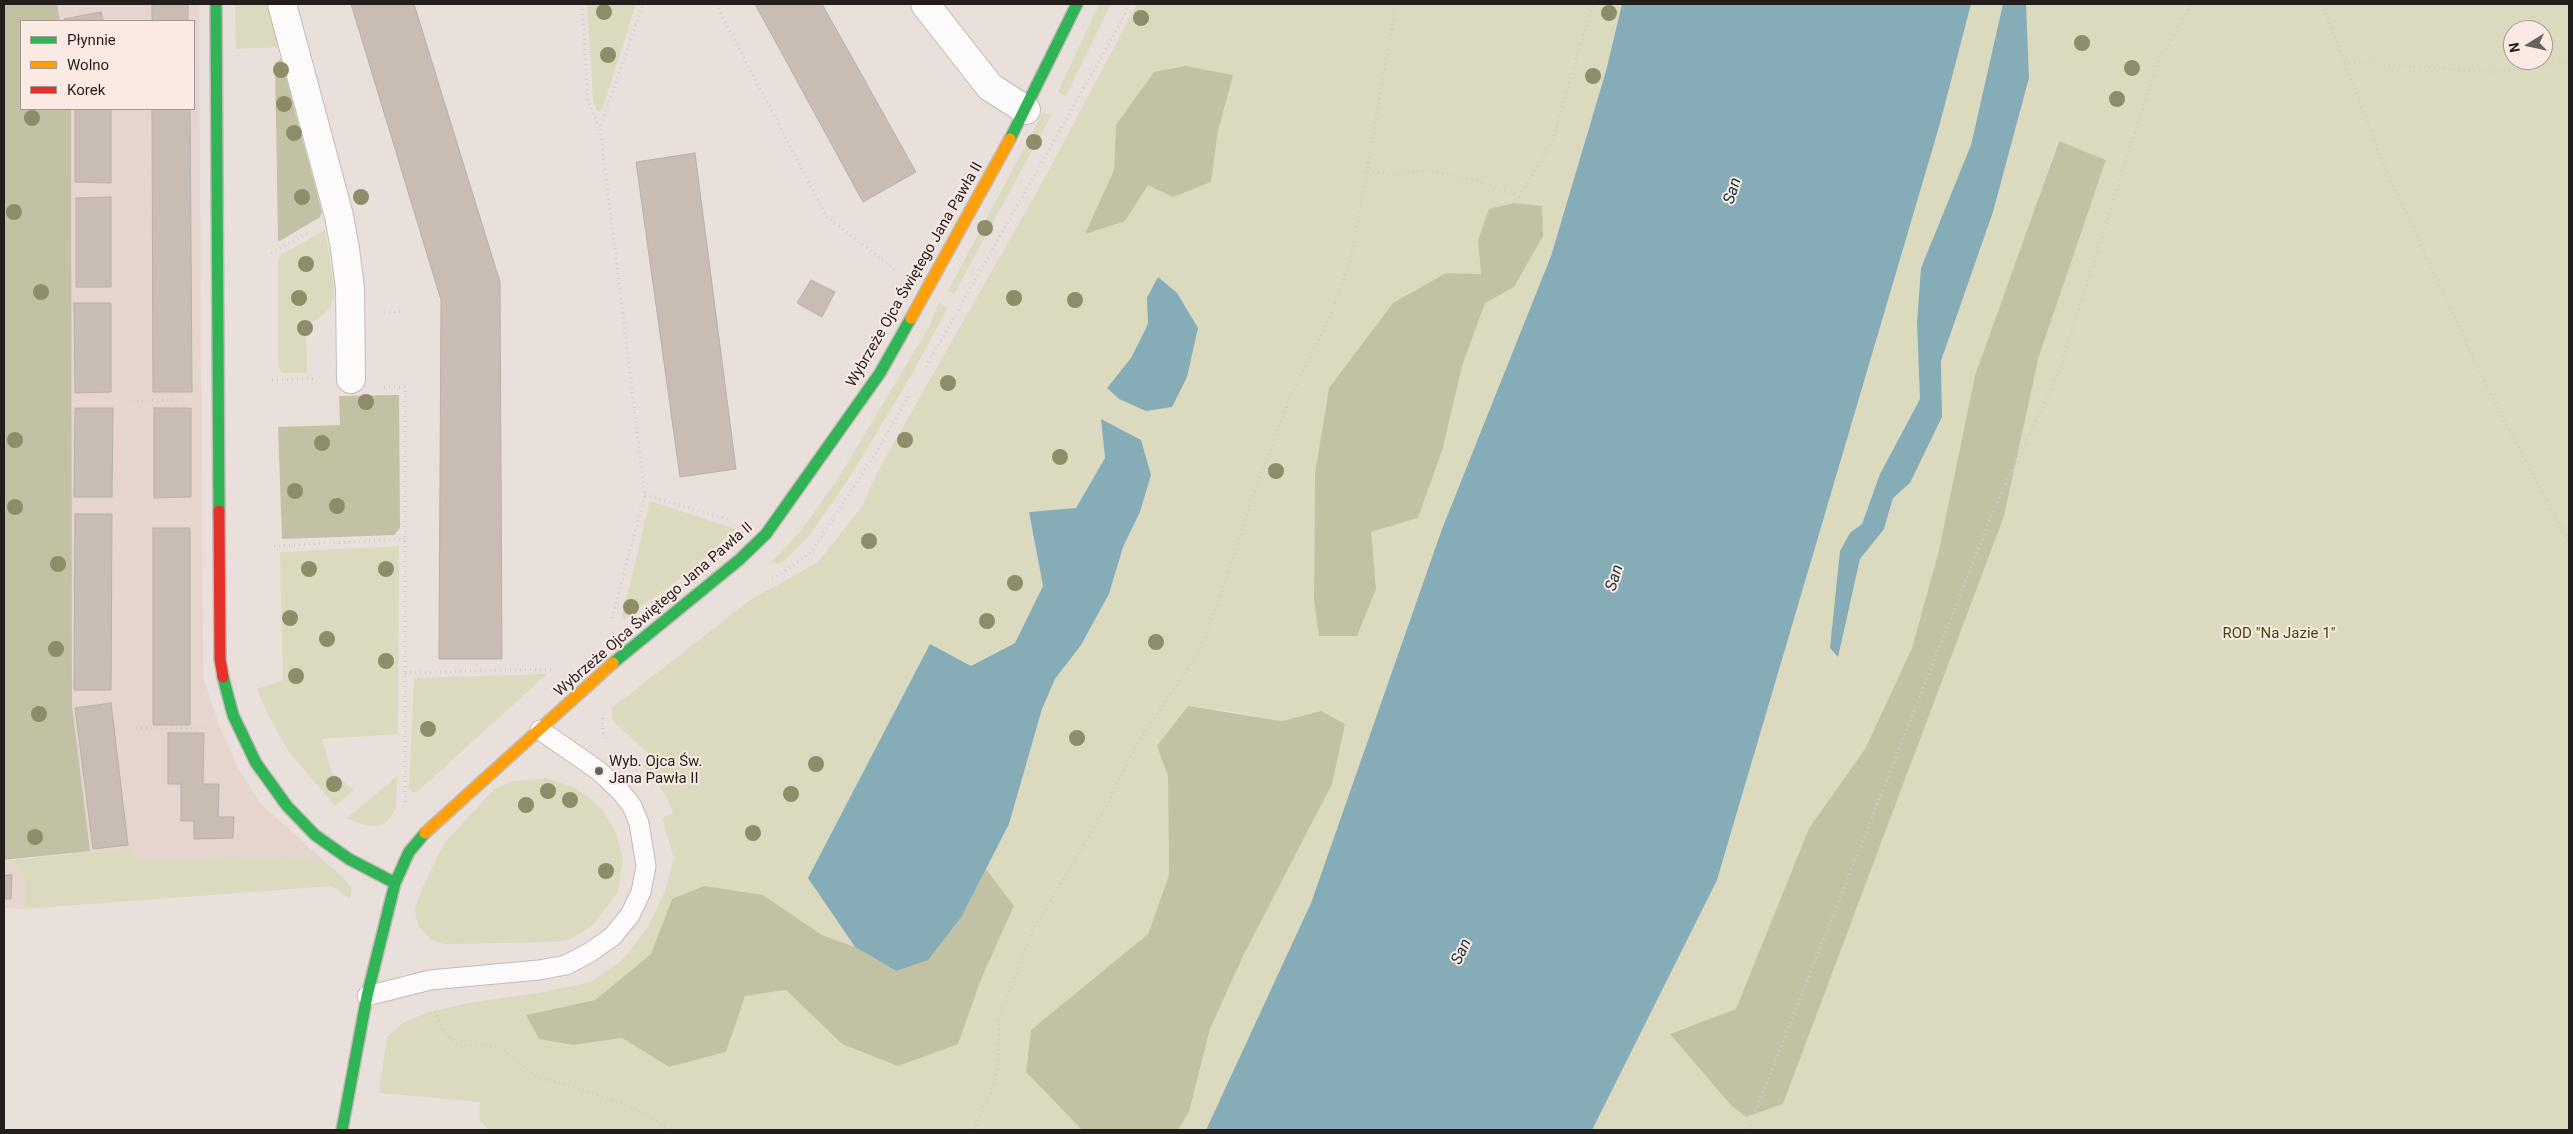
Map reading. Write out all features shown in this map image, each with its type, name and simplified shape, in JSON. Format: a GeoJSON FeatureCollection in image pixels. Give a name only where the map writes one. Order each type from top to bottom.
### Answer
{"type":"FeatureCollection","features":[{"type":"Feature","properties":{"kind":"street"},"geometry":{"type":"LineString","coordinates":[[216,4],[220,659],[224,687],[233,715],[256,763],[286,806],[315,835],[348,859],[395,883]]}},
{"type":"Feature","properties":{"kind":"street"},"geometry":{"type":"LineString","coordinates":[[282,4],[339,216],[350,288],[351,379]]}},
{"type":"Feature","properties":{"kind":"street"},"geometry":{"type":"LineString","coordinates":[[925,4],[990,87],[1026,110]]}},
{"type":"Feature","properties":{"kind":"street","name":"Wybrzeże Ojca Świętego Jana Pawła II"},"geometry":{"type":"LineString","coordinates":[[342,1130],[367,996],[395,883],[409,852],[429,828],[540,730],[602,672],[739,560],[766,534],[880,372],[1026,110],[1077,4]]}},
{"type":"Feature","properties":{"kind":"lane"},"geometry":{"type":"LineString","coordinates":[[367,996],[430,980],[539,970],[566,965],[590,953],[612,937],[630,915],[641,892],[646,866],[644,844],[639,823],[632,806],[621,792],[599,771],[568,752],[540,730]]}},
{"type":"Feature","properties":{"kind":"path"},"geometry":{"type":"LineString","coordinates":[[582,4],[588,101],[600,128],[645,495],[610,625]]}},
{"type":"Feature","properties":{"kind":"path"},"geometry":{"type":"LineString","coordinates":[[600,128],[643,4]]}},
{"type":"Feature","properties":{"kind":"path"},"geometry":{"type":"LineString","coordinates":[[716,4],[827,217],[901,274],[927,287]]}},
{"type":"Feature","properties":{"kind":"path"},"geometry":{"type":"LineString","coordinates":[[973,1130],[992,1090],[999,1060],[999,1018],[1033,930],[1105,810],[1136,746],[1199,651],[1225,585],[1250,504],[1291,395],[1329,319],[1348,264],[1368,171],[1396,4]]}},
{"type":"Feature","properties":{"kind":"path"},"geometry":{"type":"LineString","coordinates":[[1368,171],[1398,175],[1428,170],[1474,180],[1519,196],[1552,142],[1593,4]]}},
{"type":"Feature","properties":{"kind":"path"},"geometry":{"type":"LineString","coordinates":[[1748,1130],[1995,507],[2058,374],[2157,63],[2192,4]]}},
{"type":"Feature","properties":{"kind":"path"},"geometry":{"type":"LineString","coordinates":[[2322,4],[2385,168],[2487,387],[2569,543]]}},
{"type":"Feature","properties":{"kind":"path"},"geometry":{"type":"LineString","coordinates":[[2344,62],[2497,72],[2569,61]]}},
{"type":"Feature","properties":{"kind":"path"},"geometry":{"type":"LineString","coordinates":[[405,387],[404,810],[412,804]]}},
{"type":"Feature","properties":{"kind":"path"},"geometry":{"type":"LineString","coordinates":[[132,401],[186,400]]}},
{"type":"Feature","properties":{"kind":"path"},"geometry":{"type":"LineString","coordinates":[[645,495],[736,522]]}},
{"type":"Feature","properties":{"kind":"path"},"geometry":{"type":"LineString","coordinates":[[274,546],[405,540]]}},
{"type":"Feature","properties":{"kind":"path"},"geometry":{"type":"LineString","coordinates":[[405,673],[554,669]]}},
{"type":"Feature","properties":{"kind":"path"},"geometry":{"type":"LineString","coordinates":[[136,728],[206,728]]}},
{"type":"Feature","properties":{"kind":"path"},"geometry":{"type":"LineString","coordinates":[[430,980],[434,1013],[444,1032],[459,1046],[485,1045],[501,1048],[537,1077],[637,1109],[670,1130]]}},
{"type":"Feature","properties":{"kind":"shaded area"},"geometry":{"type":"Polygon","coordinates":[[[4,4],[199,4],[203,678],[219,725],[237,766],[260,803],[322,859],[72,868],[4,4]]]}},
{"type":"Feature","properties":{"kind":"shaded area"},"geometry":{"type":"Polygon","coordinates":[[[4,4],[57,4],[60,20],[20,20],[20,110],[71,110],[72,706],[90,851],[4,860],[4,4]]]}},
{"type":"Feature","properties":{"kind":"shaded area"},"geometry":{"type":"Polygon","coordinates":[[[281,59],[322,212],[320,217],[280,241],[278,240],[275,63],[281,59]]]}},
{"type":"Feature","properties":{"kind":"shaded area"},"geometry":{"type":"Polygon","coordinates":[[[1186,66],[1233,75],[1218,131],[1211,182],[1173,197],[1148,185],[1125,221],[1085,234],[1114,170],[1116,125],[1154,72],[1186,66]]]}},
{"type":"Feature","properties":{"kind":"shaded area"},"geometry":{"type":"Polygon","coordinates":[[[2059,141],[2106,160],[2039,356],[2004,516],[1783,1104],[1746,1117],[1730,1104],[1670,1034],[1736,1009],[1809,828],[1865,749],[1912,648],[1939,550],[1975,376],[2059,141]]]}},
{"type":"Feature","properties":{"kind":"shaded area"},"geometry":{"type":"Polygon","coordinates":[[[1514,203],[1542,206],[1543,236],[1514,287],[1485,303],[1462,366],[1443,448],[1418,518],[1371,532],[1376,589],[1357,636],[1319,636],[1314,601],[1315,473],[1329,388],[1393,303],[1446,273],[1481,274],[1478,240],[1489,209],[1514,203]]]}},
{"type":"Feature","properties":{"kind":"shaded area"},"geometry":{"type":"Polygon","coordinates":[[[399,395],[400,528],[394,535],[282,539],[278,427],[340,425],[339,396],[399,395]]]}},
{"type":"Feature","properties":{"kind":"shaded area"},"geometry":{"type":"Polygon","coordinates":[[[1188,706],[1282,721],[1321,711],[1345,724],[1332,784],[1244,954],[1210,1029],[1189,1112],[1178,1130],[1082,1130],[1026,1072],[1031,1030],[1148,934],[1169,875],[1168,776],[1157,746],[1188,706]]]}},
{"type":"Feature","properties":{"kind":"shaded area"},"geometry":{"type":"Polygon","coordinates":[[[4,860],[13,860],[25,880],[24,909],[4,908],[4,860]]]}},
{"type":"Feature","properties":{"kind":"shaded area"},"geometry":{"type":"Polygon","coordinates":[[[986,869],[1014,906],[982,977],[958,1044],[898,1066],[842,1044],[786,990],[745,996],[726,1052],[669,1067],[622,1038],[573,1045],[539,1039],[526,1015],[595,1000],[651,954],[672,899],[704,886],[763,895],[822,935],[855,947],[896,971],[962,916],[986,869]]]}},
{"type":"Feature","properties":{"kind":"green space"},"geometry":{"type":"Polygon","coordinates":[[[235,4],[267,4],[279,47],[236,49],[235,4]]]}},
{"type":"Feature","properties":{"kind":"green space"},"geometry":{"type":"Polygon","coordinates":[[[587,4],[636,4],[603,107],[598,112],[593,101],[587,4]]]}},
{"type":"Feature","properties":{"kind":"green space"},"geometry":{"type":"Polygon","coordinates":[[[1099,4],[1111,4],[1066,96],[1058,92],[1099,4]]]}},
{"type":"Feature","properties":{"kind":"green space"},"geometry":{"type":"Polygon","coordinates":[[[1137,4],[1622,4],[1606,71],[1551,256],[1442,529],[1311,903],[1206,1130],[1178,1130],[1189,1112],[1210,1029],[1244,954],[1321,711],[1282,721],[1217,709],[1157,745],[1168,776],[1169,875],[1148,934],[1031,1030],[1026,1072],[1082,1130],[489,1130],[479,1119],[480,1102],[379,1093],[387,1037],[404,1022],[426,1013],[468,1003],[544,992],[590,982],[621,961],[647,929],[665,891],[674,858],[662,818],[673,813],[666,796],[643,765],[651,756],[612,720],[612,708],[750,600],[818,562],[862,506],[878,471],[1044,179],[1137,4]],[[1134,103],[1116,125],[1114,170],[1086,233],[1125,221],[1148,185],[1211,182],[1218,131],[1134,103]],[[1478,240],[1481,274],[1446,273],[1329,388],[1315,473],[1314,601],[1371,532],[1418,518],[1443,448],[1462,366],[1485,302],[1514,287],[1478,240]],[[1148,323],[1131,358],[1107,388],[1119,399],[1148,323]],[[1105,458],[1076,508],[1029,512],[1043,586],[1015,643],[971,666],[930,645],[809,878],[855,947],[822,935],[763,895],[672,899],[651,954],[595,1000],[526,1015],[573,1045],[622,1038],[669,1067],[726,1052],[745,996],[786,990],[842,1044],[958,1044],[982,977],[1014,906],[986,869],[1009,824],[1042,709],[1055,679],[1081,645],[1109,594],[1123,547],[1140,512],[1105,458]]]}},
{"type":"Feature","properties":{"kind":"green space","name":"ROD \"Na Jazie 1\""},"geometry":{"type":"Polygon","coordinates":[[[1971,4],[2003,4],[1971,145],[1921,268],[1917,322],[1920,399],[1880,474],[1862,524],[1850,533],[1837,657],[1860,559],[1884,529],[1893,498],[1910,483],[1942,417],[1941,361],[1993,212],[2029,78],[2026,4],[2569,4],[2569,1130],[1592,1130],[1717,880],[1939,127],[1971,4]],[[2058,141],[2023,243],[1912,648],[1865,749],[1809,828],[1736,1009],[1671,1034],[1746,1117],[1783,1104],[2004,516],[2039,356],[2106,160],[2058,141]]]}},
{"type":"Feature","properties":{"kind":"green space"},"geometry":{"type":"Polygon","coordinates":[[[1043,112],[1051,116],[954,294],[948,291],[1043,112]]]}},
{"type":"Feature","properties":{"kind":"green space"},"geometry":{"type":"Polygon","coordinates":[[[325,230],[334,285],[334,300],[327,311],[318,319],[306,325],[307,373],[283,373],[278,366],[278,261],[281,255],[325,230]]]}},
{"type":"Feature","properties":{"kind":"green space"},"geometry":{"type":"Polygon","coordinates":[[[939,302],[947,309],[912,374],[851,475],[809,536],[783,562],[770,564],[802,529],[837,480],[930,325],[939,302]]]}},
{"type":"Feature","properties":{"kind":"green space"},"geometry":{"type":"Polygon","coordinates":[[[650,501],[736,529],[689,572],[621,621],[650,501]]]}},
{"type":"Feature","properties":{"kind":"green space"},"geometry":{"type":"Polygon","coordinates":[[[399,546],[398,734],[322,739],[332,773],[354,790],[335,806],[289,752],[268,715],[257,689],[283,680],[280,552],[399,546]]]}},
{"type":"Feature","properties":{"kind":"green space"},"geometry":{"type":"Polygon","coordinates":[[[547,674],[417,792],[412,792],[409,789],[414,678],[547,674]]]}},
{"type":"Feature","properties":{"kind":"green space"},"geometry":{"type":"Polygon","coordinates":[[[397,776],[396,808],[383,825],[360,824],[347,818],[397,776]]]}},
{"type":"Feature","properties":{"kind":"green space"},"geometry":{"type":"Polygon","coordinates":[[[547,778],[576,788],[602,809],[615,830],[623,859],[618,892],[591,927],[570,939],[557,942],[445,944],[431,940],[419,927],[414,911],[421,891],[443,845],[494,789],[513,781],[547,778]]]}},
{"type":"Feature","properties":{"kind":"green space"},"geometry":{"type":"Polygon","coordinates":[[[129,848],[130,854],[142,860],[285,857],[322,859],[342,876],[352,888],[350,899],[332,886],[24,909],[25,880],[13,860],[129,848]]]}},
{"type":"Feature","properties":{"kind":"water","name":"San"},"geometry":{"type":"Polygon","coordinates":[[[1622,4],[1971,4],[1939,127],[1717,880],[1592,1130],[1206,1130],[1311,903],[1442,529],[1551,256],[1606,71],[1622,4]]]}},
{"type":"Feature","properties":{"kind":"water"},"geometry":{"type":"Polygon","coordinates":[[[2003,4],[2026,4],[2029,78],[1993,212],[1941,361],[1942,417],[1910,483],[1893,498],[1884,529],[1860,559],[1838,657],[1830,648],[1840,551],[1850,533],[1862,524],[1880,474],[1920,399],[1917,322],[1921,268],[1971,145],[2003,4]]]}},
{"type":"Feature","properties":{"kind":"water"},"geometry":{"type":"Polygon","coordinates":[[[1158,277],[1177,293],[1198,328],[1187,377],[1172,407],[1146,411],[1119,399],[1107,388],[1131,358],[1148,324],[1147,298],[1158,277]]]}},
{"type":"Feature","properties":{"kind":"water"},"geometry":{"type":"Polygon","coordinates":[[[1101,419],[1141,440],[1151,475],[1140,512],[1123,547],[1109,594],[1081,645],[1055,679],[1042,709],[1009,824],[962,916],[928,960],[896,971],[855,947],[808,878],[930,644],[971,666],[1015,643],[1043,586],[1029,512],[1076,508],[1105,458],[1101,419]]]}},
{"type":"Feature","properties":{"kind":"building"},"geometry":{"type":"Polygon","coordinates":[[[152,4],[188,4],[188,20],[152,20],[152,4]]]}},
{"type":"Feature","properties":{"kind":"building"},"geometry":{"type":"Polygon","coordinates":[[[351,4],[414,4],[500,282],[502,659],[439,659],[441,300],[351,4]]]}},
{"type":"Feature","properties":{"kind":"building"},"geometry":{"type":"Polygon","coordinates":[[[755,4],[822,4],[916,172],[863,202],[755,4]]]}},
{"type":"Feature","properties":{"kind":"building"},"geometry":{"type":"Polygon","coordinates":[[[101,12],[103,20],[64,20],[101,12]]]}},
{"type":"Feature","properties":{"kind":"building"},"geometry":{"type":"Polygon","coordinates":[[[75,110],[111,110],[111,183],[75,182],[75,110]]]}},
{"type":"Feature","properties":{"kind":"building"},"geometry":{"type":"Polygon","coordinates":[[[152,110],[190,110],[192,392],[153,392],[152,110]]]}},
{"type":"Feature","properties":{"kind":"building"},"geometry":{"type":"Polygon","coordinates":[[[695,153],[736,469],[680,477],[636,162],[695,153]]]}},
{"type":"Feature","properties":{"kind":"building"},"geometry":{"type":"Polygon","coordinates":[[[111,197],[111,287],[76,287],[76,198],[111,197]]]}},
{"type":"Feature","properties":{"kind":"building"},"geometry":{"type":"Polygon","coordinates":[[[811,280],[835,292],[822,317],[797,303],[811,280]]]}},
{"type":"Feature","properties":{"kind":"building"},"geometry":{"type":"Polygon","coordinates":[[[74,303],[111,303],[111,392],[75,393],[74,303]]]}},
{"type":"Feature","properties":{"kind":"building"},"geometry":{"type":"Polygon","coordinates":[[[75,408],[113,408],[112,497],[74,497],[75,408]]]}},
{"type":"Feature","properties":{"kind":"building"},"geometry":{"type":"Polygon","coordinates":[[[154,408],[191,408],[191,497],[154,498],[154,408]]]}},
{"type":"Feature","properties":{"kind":"building"},"geometry":{"type":"Polygon","coordinates":[[[75,514],[112,514],[111,690],[74,690],[75,514]]]}},
{"type":"Feature","properties":{"kind":"building"},"geometry":{"type":"Polygon","coordinates":[[[153,528],[190,528],[190,725],[153,725],[153,528]]]}},
{"type":"Feature","properties":{"kind":"building"},"geometry":{"type":"Polygon","coordinates":[[[111,703],[128,845],[93,849],[75,708],[111,703]]]}},
{"type":"Feature","properties":{"kind":"building"},"geometry":{"type":"Polygon","coordinates":[[[168,733],[204,733],[203,784],[219,784],[218,817],[234,817],[233,838],[194,839],[194,821],[181,821],[181,784],[168,784],[168,733]]]}},
{"type":"Feature","properties":{"kind":"building"},"geometry":{"type":"Polygon","coordinates":[[[4,875],[12,875],[11,899],[4,899],[4,875]]]}},
{"type":"Feature","properties":{"kind":"traffic: fast"},"geometry":{"type":"LineString","coordinates":[[216,4],[219,511]]}},
{"type":"Feature","properties":{"kind":"traffic: fast"},"geometry":{"type":"LineString","coordinates":[[1010,139],[1077,4]]}},
{"type":"Feature","properties":{"kind":"traffic: fast"},"geometry":{"type":"LineString","coordinates":[[613,663],[739,560],[766,534],[880,373],[911,318]]}},
{"type":"Feature","properties":{"kind":"traffic: fast"},"geometry":{"type":"LineString","coordinates":[[223,677],[233,715],[256,763],[287,806],[315,835],[349,859],[395,883]]}},
{"type":"Feature","properties":{"kind":"traffic: fast"},"geometry":{"type":"LineString","coordinates":[[342,1130],[367,996],[395,883],[409,852],[425,833]]}},
{"type":"Feature","properties":{"kind":"traffic: slow"},"geometry":{"type":"LineString","coordinates":[[911,318],[1010,139]]}},
{"type":"Feature","properties":{"kind":"traffic: slow"},"geometry":{"type":"LineString","coordinates":[[425,833],[613,663]]}},
{"type":"Feature","properties":{"kind":"traffic: jam"},"geometry":{"type":"LineString","coordinates":[[219,511],[220,659],[223,677]]}},
{"type":"Feature","properties":{"kind":"place","name":"Wyb. Ojca Św. Jana Pawła II"},"geometry":{"type":"Point","coordinates":[599,771]}}]}
